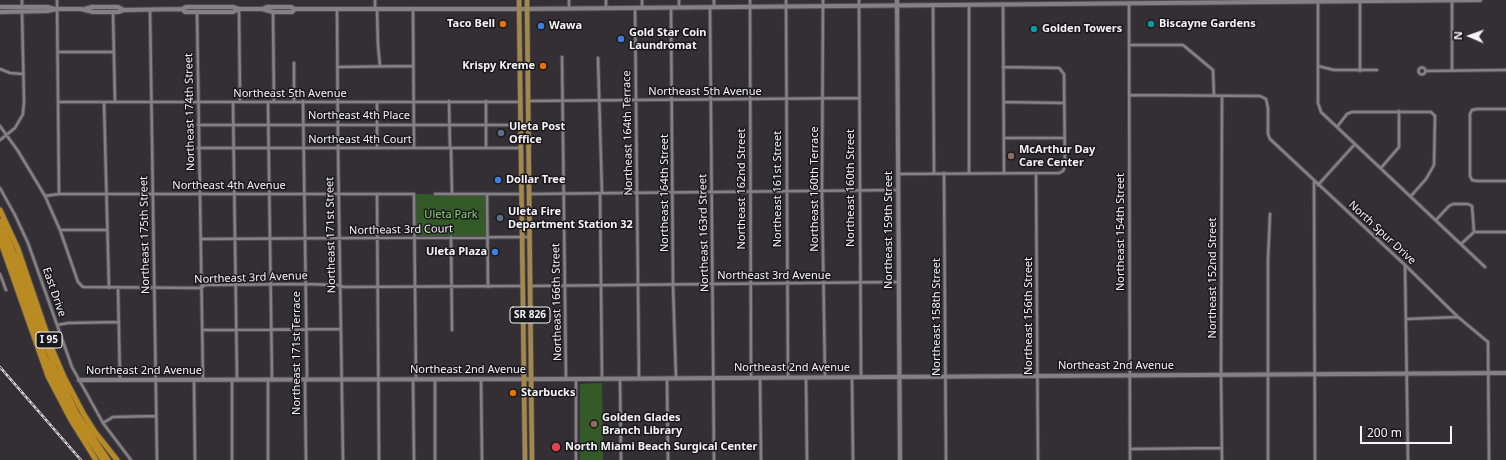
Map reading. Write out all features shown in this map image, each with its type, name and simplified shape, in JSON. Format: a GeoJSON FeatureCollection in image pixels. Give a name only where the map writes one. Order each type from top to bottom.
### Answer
{"type":"FeatureCollection","features":[{"type":"Feature","properties":{"kind":"highway","name":"I 95"},"geometry":{"type":"LineString","coordinates":[[0,210],[18,249],[52,349],[64,377],[95,432],[117,460]]}},
{"type":"Feature","properties":{"kind":"highway"},"geometry":{"type":"LineString","coordinates":[[0,221],[16,258],[39,328],[56,373],[77,414],[108,460]]}},
{"type":"Feature","properties":{"kind":"highway"},"geometry":{"type":"LineString","coordinates":[[0,231],[14,266],[46,360],[74,417],[103,460]]}},
{"type":"Feature","properties":{"kind":"highway","name":"I 95"},"geometry":{"type":"LineString","coordinates":[[0,240],[48,376],[68,415],[96,460]]}},
{"type":"Feature","properties":{"kind":"main road","name":"SR 826"},"geometry":{"type":"LineString","coordinates":[[520,0],[525,460]]}},
{"type":"Feature","properties":{"kind":"main road","name":"SR 826"},"geometry":{"type":"LineString","coordinates":[[527,0],[532,460]]}},
{"type":"Feature","properties":{"kind":"main road"},"geometry":{"type":"LineString","coordinates":[[521,91],[524,98],[528,101]]}},
{"type":"Feature","properties":{"kind":"main road"},"geometry":{"type":"LineString","coordinates":[[521,102],[524,104],[528,112]]}},
{"type":"Feature","properties":{"kind":"main road"},"geometry":{"type":"LineString","coordinates":[[522,184],[529,194]]}},
{"type":"Feature","properties":{"kind":"main road"},"geometry":{"type":"LineString","coordinates":[[522,194],[526,197],[530,206]]}},
{"type":"Feature","properties":{"kind":"main road"},"geometry":{"type":"LineString","coordinates":[[523,275],[527,284],[530,286]]}},
{"type":"Feature","properties":{"kind":"main road"},"geometry":{"type":"LineString","coordinates":[[523,286],[526,289],[530,300]]}},
{"type":"Feature","properties":{"kind":"street"},"geometry":{"type":"LineString","coordinates":[[0,140],[18,125],[23,114],[22,0]]}},
{"type":"Feature","properties":{"kind":"street"},"geometry":{"type":"LineString","coordinates":[[57,0],[60,194]]}},
{"type":"Feature","properties":{"kind":"street"},"geometry":{"type":"LineString","coordinates":[[375,0],[380,66]]}},
{"type":"Feature","properties":{"kind":"street"},"geometry":{"type":"LineString","coordinates":[[569,0],[570,8]]}},
{"type":"Feature","properties":{"kind":"street"},"geometry":{"type":"LineString","coordinates":[[606,0],[606,8]]}},
{"type":"Feature","properties":{"kind":"street"},"geometry":{"type":"LineString","coordinates":[[642,0],[642,7]]}},
{"type":"Feature","properties":{"kind":"street"},"geometry":{"type":"LineString","coordinates":[[679,0],[679,7]]}},
{"type":"Feature","properties":{"kind":"street","name":"Northeast 163rd Street"},"geometry":{"type":"LineString","coordinates":[[714,0],[712,7],[711,100],[714,460]]}},
{"type":"Feature","properties":{"kind":"street","name":"Northeast 162nd Street"},"geometry":{"type":"LineString","coordinates":[[750,0],[750,284],[752,377]]}},
{"type":"Feature","properties":{"kind":"street","name":"Northeast 161st Street"},"geometry":{"type":"LineString","coordinates":[[786,0],[788,377]]}},
{"type":"Feature","properties":{"kind":"street","name":"Northeast 160th Terrace"},"geometry":{"type":"LineString","coordinates":[[823,0],[822,191],[825,377]]}},
{"type":"Feature","properties":{"kind":"street","name":"Northeast 160th Street"},"geometry":{"type":"LineString","coordinates":[[859,0],[861,377]]}},
{"type":"Feature","properties":{"kind":"street","name":"Northeast 159th Street"},"geometry":{"type":"LineString","coordinates":[[897,0],[900,460]]}},
{"type":"Feature","properties":{"kind":"street"},"geometry":{"type":"LineString","coordinates":[[1360,0],[1360,71]]}},
{"type":"Feature","properties":{"kind":"street"},"geometry":{"type":"LineString","coordinates":[[1452,0],[1452,70]]}},
{"type":"Feature","properties":{"kind":"street"},"geometry":{"type":"LineString","coordinates":[[262,9],[267,7],[291,7],[295,9],[527,9],[1480,0]]}},
{"type":"Feature","properties":{"kind":"street"},"geometry":{"type":"LineString","coordinates":[[1318,1],[1318,103],[1321,112],[1485,266]]}},
{"type":"Feature","properties":{"kind":"street","name":"Northeast 154th Street"},"geometry":{"type":"LineString","coordinates":[[1129,3],[1130,460]]}},
{"type":"Feature","properties":{"kind":"street"},"geometry":{"type":"LineString","coordinates":[[1003,4],[1004,173]]}},
{"type":"Feature","properties":{"kind":"street"},"geometry":{"type":"LineString","coordinates":[[933,5],[934,173]]}},
{"type":"Feature","properties":{"kind":"street"},"geometry":{"type":"LineString","coordinates":[[969,5],[969,173]]}},
{"type":"Feature","properties":{"kind":"street"},"geometry":{"type":"LineString","coordinates":[[0,7],[22,9]]}},
{"type":"Feature","properties":{"kind":"street"},"geometry":{"type":"LineString","coordinates":[[0,12],[47,7],[57,9],[118,7],[124,10]]}},
{"type":"Feature","properties":{"kind":"street"},"geometry":{"type":"LineString","coordinates":[[182,10],[186,7],[234,7],[239,9],[262,9],[273,12],[292,12],[295,9]]}},
{"type":"Feature","properties":{"kind":"street","name":"Northeast 164th Terrace"},"geometry":{"type":"LineString","coordinates":[[635,7],[639,378]]}},
{"type":"Feature","properties":{"kind":"street","name":"Northeast 164th Street"},"geometry":{"type":"LineString","coordinates":[[671,7],[676,378]]}},
{"type":"Feature","properties":{"kind":"street"},"geometry":{"type":"LineString","coordinates":[[413,8],[414,148]]}},
{"type":"Feature","properties":{"kind":"street"},"geometry":{"type":"LineString","coordinates":[[85,9],[93,12],[113,12],[124,10],[233,12],[239,9]]}},
{"type":"Feature","properties":{"kind":"street"},"geometry":{"type":"LineString","coordinates":[[239,9],[240,102]]}},
{"type":"Feature","properties":{"kind":"street","name":"Northeast 171st Street"},"geometry":{"type":"LineString","coordinates":[[337,9],[343,460]]}},
{"type":"Feature","properties":{"kind":"street","name":"Northeast 175th Street"},"geometry":{"type":"LineString","coordinates":[[150,10],[157,460]]}},
{"type":"Feature","properties":{"kind":"street"},"geometry":{"type":"LineString","coordinates":[[113,12],[115,102]]}},
{"type":"Feature","properties":{"kind":"street","name":"Northeast 174th Street"},"geometry":{"type":"LineString","coordinates":[[197,12],[198,148],[203,380]]}},
{"type":"Feature","properties":{"kind":"street"},"geometry":{"type":"LineString","coordinates":[[273,12],[274,102]]}},
{"type":"Feature","properties":{"kind":"street"},"geometry":{"type":"LineString","coordinates":[[1129,45],[1183,45],[1213,70],[1214,96]]}},
{"type":"Feature","properties":{"kind":"street"},"geometry":{"type":"LineString","coordinates":[[58,52],[114,52]]}},
{"type":"Feature","properties":{"kind":"street","name":"Northeast 166th Street"},"geometry":{"type":"LineString","coordinates":[[562,57],[566,379]]}},
{"type":"Feature","properties":{"kind":"street"},"geometry":{"type":"LineString","coordinates":[[598,58],[600,101],[602,379]]}},
{"type":"Feature","properties":{"kind":"street"},"geometry":{"type":"LineString","coordinates":[[294,63],[294,102]]}},
{"type":"Feature","properties":{"kind":"street"},"geometry":{"type":"LineString","coordinates":[[337,67],[413,66]]}},
{"type":"Feature","properties":{"kind":"street"},"geometry":{"type":"LineString","coordinates":[[1318,66],[1334,70],[1377,70]]}},
{"type":"Feature","properties":{"kind":"street"},"geometry":{"type":"LineString","coordinates":[[898,174],[1059,173],[1063,171],[1065,166],[1064,74],[1059,68],[1003,67]]}},
{"type":"Feature","properties":{"kind":"street"},"geometry":{"type":"LineString","coordinates":[[0,69],[10,73],[23,74]]}},
{"type":"Feature","properties":{"kind":"street"},"geometry":{"type":"LineString","coordinates":[[1426,71],[1506,70]]}},
{"type":"Feature","properties":{"kind":"street"},"geometry":{"type":"LineString","coordinates":[[1130,95],[1222,96]]}},
{"type":"Feature","properties":{"kind":"street","name":"North Spur Drive"},"geometry":{"type":"LineString","coordinates":[[1222,96],[1260,96],[1266,99],[1268,108],[1268,134],[1270,139],[1405,265],[1458,317],[1488,342],[1488,373]]}},
{"type":"Feature","properties":{"kind":"street","name":"Northeast 152nd Street"},"geometry":{"type":"LineString","coordinates":[[1222,96],[1222,460]]}},
{"type":"Feature","properties":{"kind":"street","name":"Northeast 5th Avenue"},"geometry":{"type":"LineString","coordinates":[[528,101],[672,101],[859,98]]}},
{"type":"Feature","properties":{"kind":"street","name":"Northeast 171st Terrace"},"geometry":{"type":"LineString","coordinates":[[303,101],[306,460]]}},
{"type":"Feature","properties":{"kind":"street"},"geometry":{"type":"LineString","coordinates":[[449,101],[452,194]]}},
{"type":"Feature","properties":{"kind":"street"},"geometry":{"type":"LineString","coordinates":[[486,101],[486,147]]}},
{"type":"Feature","properties":{"kind":"street","name":"Northeast 5th Avenue"},"geometry":{"type":"LineString","coordinates":[[59,102],[521,102]]}},
{"type":"Feature","properties":{"kind":"street"},"geometry":{"type":"LineString","coordinates":[[104,102],[109,288]]}},
{"type":"Feature","properties":{"kind":"street"},"geometry":{"type":"LineString","coordinates":[[233,102],[237,380]]}},
{"type":"Feature","properties":{"kind":"street"},"geometry":{"type":"LineString","coordinates":[[268,102],[271,330],[268,460]]}},
{"type":"Feature","properties":{"kind":"street"},"geometry":{"type":"LineString","coordinates":[[377,102],[377,148]]}},
{"type":"Feature","properties":{"kind":"street"},"geometry":{"type":"LineString","coordinates":[[1004,102],[1064,103]]}},
{"type":"Feature","properties":{"kind":"street"},"geometry":{"type":"LineString","coordinates":[[1506,109],[1477,109],[1472,110],[1470,114],[1470,176],[1472,180],[1506,181]]}},
{"type":"Feature","properties":{"kind":"street"},"geometry":{"type":"LineString","coordinates":[[1381,168],[1399,147],[1399,111]]}},
{"type":"Feature","properties":{"kind":"street"},"geometry":{"type":"LineString","coordinates":[[1336,127],[1347,114],[1352,112],[1431,112],[1435,116],[1434,165],[1426,179],[1411,196]]}},
{"type":"Feature","properties":{"kind":"street","name":"Northeast 4th Place"},"geometry":{"type":"LineString","coordinates":[[198,125],[521,124]]}},
{"type":"Feature","properties":{"kind":"street"},"geometry":{"type":"LineString","coordinates":[[0,126],[45,196],[60,230],[107,230]]}},
{"type":"Feature","properties":{"kind":"street"},"geometry":{"type":"LineString","coordinates":[[1004,138],[1064,138]]}},
{"type":"Feature","properties":{"kind":"street"},"geometry":{"type":"LineString","coordinates":[[1318,185],[1355,144]]}},
{"type":"Feature","properties":{"kind":"street","name":"Northeast 4th Court"},"geometry":{"type":"LineString","coordinates":[[198,148],[522,148]]}},
{"type":"Feature","properties":{"kind":"street","name":"Northeast 158th Street"},"geometry":{"type":"LineString","coordinates":[[944,173],[946,460]]}},
{"type":"Feature","properties":{"kind":"street","name":"Northeast 156th Street"},"geometry":{"type":"LineString","coordinates":[[1036,173],[1038,460]]}},
{"type":"Feature","properties":{"kind":"street"},"geometry":{"type":"LineString","coordinates":[[1314,180],[1315,460]]}},
{"type":"Feature","properties":{"kind":"street","name":"East Drive"},"geometry":{"type":"LineString","coordinates":[[0,188],[28,243],[72,367],[103,422],[132,460]]}},
{"type":"Feature","properties":{"kind":"street"},"geometry":{"type":"LineString","coordinates":[[529,194],[898,190]]}},
{"type":"Feature","properties":{"kind":"street","name":"Northeast 4th Avenue"},"geometry":{"type":"LineString","coordinates":[[45,196],[60,194],[414,194],[415,237]]}},
{"type":"Feature","properties":{"kind":"street"},"geometry":{"type":"LineString","coordinates":[[377,194],[379,460]]}},
{"type":"Feature","properties":{"kind":"street"},"geometry":{"type":"LineString","coordinates":[[435,194],[522,194]]}},
{"type":"Feature","properties":{"kind":"street"},"geometry":{"type":"LineString","coordinates":[[487,194],[488,287]]}},
{"type":"Feature","properties":{"kind":"street"},"geometry":{"type":"LineString","coordinates":[[1436,220],[1449,206],[1453,204],[1468,204],[1472,206],[1474,232]]}},
{"type":"Feature","properties":{"kind":"street"},"geometry":{"type":"LineString","coordinates":[[1268,460],[1267,374],[1270,214]]}},
{"type":"Feature","properties":{"kind":"street","name":"Northeast 3rd Avenue"},"geometry":{"type":"LineString","coordinates":[[60,230],[78,282],[83,287],[201,288],[205,285],[305,284],[344,287],[523,286]]}},
{"type":"Feature","properties":{"kind":"street"},"geometry":{"type":"LineString","coordinates":[[1461,244],[1474,232],[1506,232]]}},
{"type":"Feature","properties":{"kind":"street"},"geometry":{"type":"LineString","coordinates":[[414,460],[415,237]]}},
{"type":"Feature","properties":{"kind":"street"},"geometry":{"type":"LineString","coordinates":[[451,237],[452,330]]}},
{"type":"Feature","properties":{"kind":"street","name":"Northeast 3rd Court"},"geometry":{"type":"LineString","coordinates":[[201,239],[530,237]]}},
{"type":"Feature","properties":{"kind":"street"},"geometry":{"type":"LineString","coordinates":[[1405,265],[1408,460]]}},
{"type":"Feature","properties":{"kind":"street"},"geometry":{"type":"LineString","coordinates":[[0,274],[6,290]]}},
{"type":"Feature","properties":{"kind":"street","name":"Northeast 3rd Avenue"},"geometry":{"type":"LineString","coordinates":[[530,286],[860,284],[898,282]]}},
{"type":"Feature","properties":{"kind":"street"},"geometry":{"type":"LineString","coordinates":[[118,288],[120,380]]}},
{"type":"Feature","properties":{"kind":"street"},"geometry":{"type":"LineString","coordinates":[[1407,319],[1458,317]]}},
{"type":"Feature","properties":{"kind":"street"},"geometry":{"type":"LineString","coordinates":[[57,325],[68,323],[119,322]]}},
{"type":"Feature","properties":{"kind":"street"},"geometry":{"type":"LineString","coordinates":[[202,330],[341,329]]}},
{"type":"Feature","properties":{"kind":"street"},"geometry":{"type":"LineString","coordinates":[[1488,373],[1489,460]]}},
{"type":"Feature","properties":{"kind":"street","name":"Northeast 2nd Avenue"},"geometry":{"type":"LineString","coordinates":[[79,380],[620,379],[1506,373]]}},
{"type":"Feature","properties":{"kind":"street"},"geometry":{"type":"LineString","coordinates":[[760,377],[761,460]]}},
{"type":"Feature","properties":{"kind":"street"},"geometry":{"type":"LineString","coordinates":[[806,377],[807,460]]}},
{"type":"Feature","properties":{"kind":"street"},"geometry":{"type":"LineString","coordinates":[[852,377],[853,460]]}},
{"type":"Feature","properties":{"kind":"street"},"geometry":{"type":"LineString","coordinates":[[667,378],[668,460]]}},
{"type":"Feature","properties":{"kind":"street"},"geometry":{"type":"LineString","coordinates":[[435,379],[436,460]]}},
{"type":"Feature","properties":{"kind":"street"},"geometry":{"type":"LineString","coordinates":[[481,379],[482,460]]}},
{"type":"Feature","properties":{"kind":"street"},"geometry":{"type":"LineString","coordinates":[[576,379],[576,460]]}},
{"type":"Feature","properties":{"kind":"street"},"geometry":{"type":"LineString","coordinates":[[620,379],[621,460]]}},
{"type":"Feature","properties":{"kind":"street"},"geometry":{"type":"LineString","coordinates":[[194,380],[195,460]]}},
{"type":"Feature","properties":{"kind":"street"},"geometry":{"type":"LineString","coordinates":[[232,380],[232,460]]}},
{"type":"Feature","properties":{"kind":"street"},"geometry":{"type":"LineString","coordinates":[[103,422],[113,417],[156,416]]}},
{"type":"Feature","properties":{"kind":"street"},"geometry":{"type":"LineString","coordinates":[[1130,449],[1222,448]]}},
{"type":"Feature","properties":{"kind":"green space","name":"Uleta Park"},"geometry":{"type":"Polygon","coordinates":[[[415,194],[485,195],[487,236],[416,236],[415,194]]]}},
{"type":"Feature","properties":{"kind":"green space"},"geometry":{"type":"Polygon","coordinates":[[[602,383],[603,460],[580,460],[580,384],[602,383]]]}},
{"type":"Feature","properties":{"kind":"railway"},"geometry":{"type":"LineString","coordinates":[[0,367],[81,460]]}},
{"type":"Feature","properties":{"kind":"place","name":"Taco Bell"},"geometry":{"type":"Point","coordinates":[503,24]}},
{"type":"Feature","properties":{"kind":"place","name":"Biscayne Gardens"},"geometry":{"type":"Point","coordinates":[1151,24]}},
{"type":"Feature","properties":{"kind":"place","name":"Wawa"},"geometry":{"type":"Point","coordinates":[541,26]}},
{"type":"Feature","properties":{"kind":"place","name":"Golden Towers"},"geometry":{"type":"Point","coordinates":[1034,29]}},
{"type":"Feature","properties":{"kind":"place","name":"Gold Star Coin Laundromat"},"geometry":{"type":"Point","coordinates":[621,39]}},
{"type":"Feature","properties":{"kind":"place","name":"Krispy Kreme"},"geometry":{"type":"Point","coordinates":[543,66]}},
{"type":"Feature","properties":{"kind":"place","name":"Uleta Post Office"},"geometry":{"type":"Point","coordinates":[501,133]}},
{"type":"Feature","properties":{"kind":"place","name":"McArthur Day Care Center"},"geometry":{"type":"Point","coordinates":[1011,156]}},
{"type":"Feature","properties":{"kind":"place","name":"Dollar Tree"},"geometry":{"type":"Point","coordinates":[498,180]}},
{"type":"Feature","properties":{"kind":"place","name":"Uleta Fire Department Station 32"},"geometry":{"type":"Point","coordinates":[500,218]}},
{"type":"Feature","properties":{"kind":"place","name":"Uleta Plaza"},"geometry":{"type":"Point","coordinates":[495,252]}},
{"type":"Feature","properties":{"kind":"place","name":"Starbucks"},"geometry":{"type":"Point","coordinates":[513,393]}},
{"type":"Feature","properties":{"kind":"place","name":"Golden Glades Branch Library"},"geometry":{"type":"Point","coordinates":[594,424]}},
{"type":"Feature","properties":{"kind":"place","name":"North Miami Beach Surgical Center"},"geometry":{"type":"Point","coordinates":[556,447]}}]}
